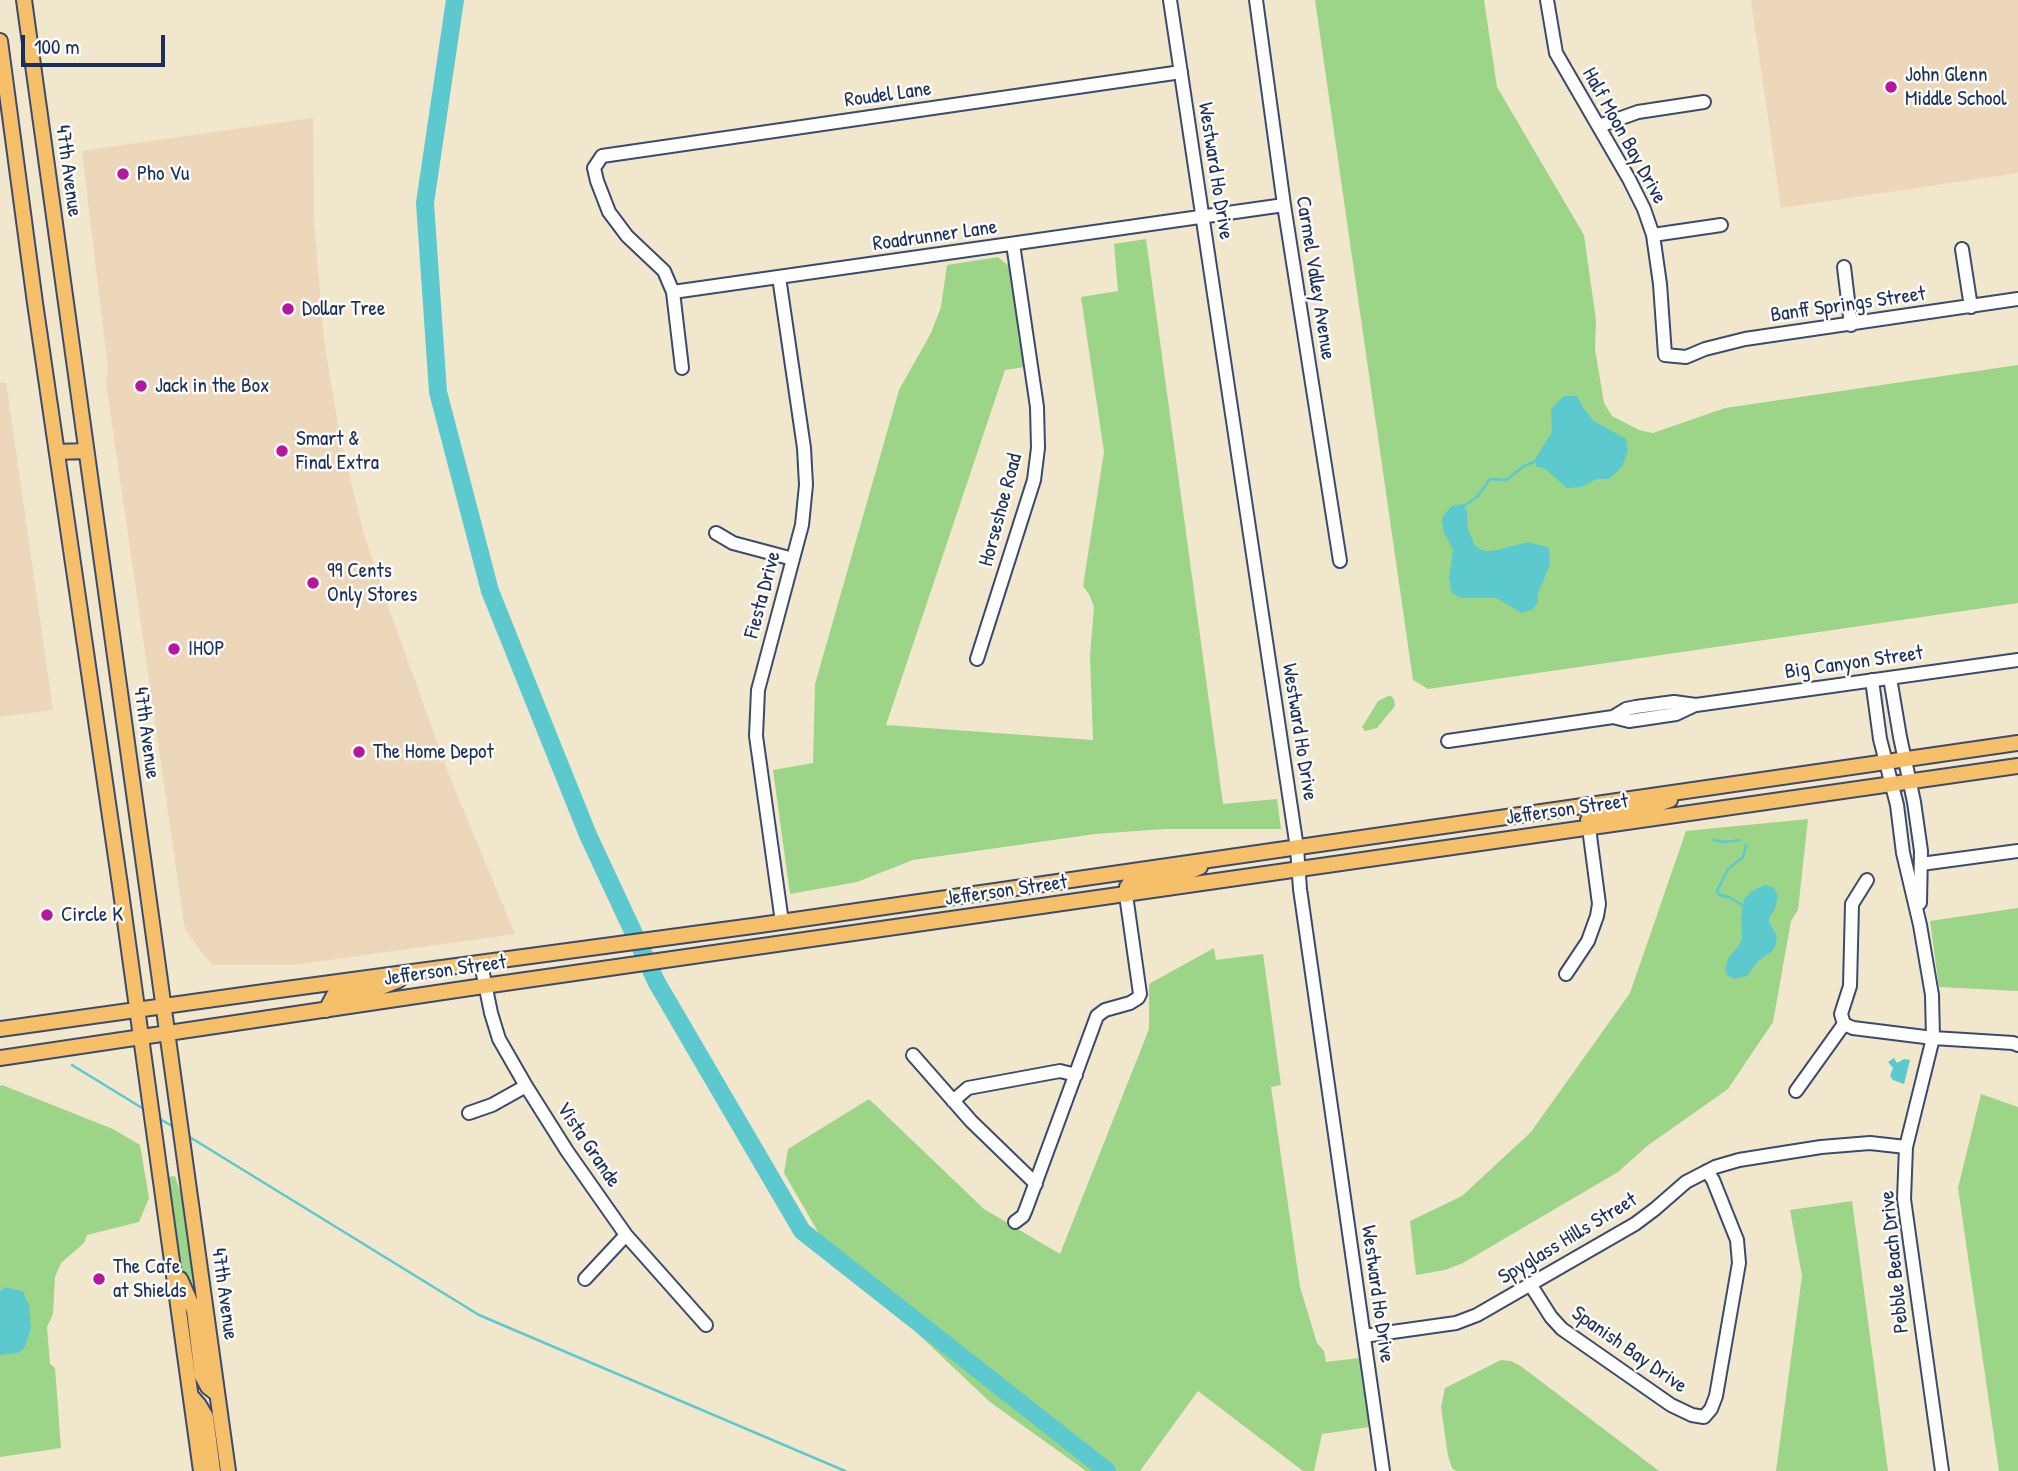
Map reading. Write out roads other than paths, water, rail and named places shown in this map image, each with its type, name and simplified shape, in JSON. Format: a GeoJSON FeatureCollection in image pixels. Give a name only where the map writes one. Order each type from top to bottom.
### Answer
{"type":"FeatureCollection","features":[{"type":"Feature","properties":{"kind":"main road","name":"47th Avenue"},"geometry":{"type":"LineString","coordinates":[[23,0],[228,1471]]}},
{"type":"Feature","properties":{"kind":"main road"},"geometry":{"type":"LineString","coordinates":[[0,41],[201,1471]]}},
{"type":"Feature","properties":{"kind":"main road"},"geometry":{"type":"LineString","coordinates":[[57,452],[86,451]]}},
{"type":"Feature","properties":{"kind":"main road","name":"Jefferson Street"},"geometry":{"type":"LineString","coordinates":[[0,1030],[782,922],[2018,743]]}},
{"type":"Feature","properties":{"kind":"main road","name":"Jefferson Street"},"geometry":{"type":"LineString","coordinates":[[0,1058],[2018,766]]}},
{"type":"Feature","properties":{"kind":"main road"},"geometry":{"type":"LineString","coordinates":[[1589,828],[1588,820],[1592,816],[1647,808],[1707,788]]}},
{"type":"Feature","properties":{"kind":"main road"},"geometry":{"type":"LineString","coordinates":[[1126,895],[1126,887],[1130,883],[1181,875],[1221,859]]}},
{"type":"Feature","properties":{"kind":"main road"},"geometry":{"type":"LineString","coordinates":[[326,1010],[334,995],[379,988],[416,972]]}},
{"type":"Feature","properties":{"kind":"main road"},"geometry":{"type":"LineString","coordinates":[[172,1260],[194,1310],[202,1376],[208,1387],[217,1394]]}},
{"type":"Feature","properties":{"kind":"main road"},"geometry":{"type":"LineString","coordinates":[[191,1396],[206,1417],[214,1471]]}},
{"type":"Feature","properties":{"kind":"street","name":"Westward Ho Drive"},"geometry":{"type":"LineString","coordinates":[[1170,0],[1297,848],[1383,1471]]}},
{"type":"Feature","properties":{"kind":"street","name":"Carmel Valley Avenue"},"geometry":{"type":"LineString","coordinates":[[1256,0],[1284,205],[1340,561]]}},
{"type":"Feature","properties":{"kind":"street","name":"Half Moon Bay Drive"},"geometry":{"type":"LineString","coordinates":[[1548,0],[1556,52],[1629,179],[1653,235],[1665,355],[1686,357]]}},
{"type":"Feature","properties":{"kind":"street","name":"Roudel Lane"},"geometry":{"type":"LineString","coordinates":[[673,292],[664,271],[627,236],[609,212],[594,168],[602,156],[1181,72]]}},
{"type":"Feature","properties":{"kind":"street"},"geometry":{"type":"LineString","coordinates":[[1599,126],[1638,112],[1704,102]]}},
{"type":"Feature","properties":{"kind":"street","name":"Roadrunner Lane"},"geometry":{"type":"LineString","coordinates":[[673,292],[1284,205]]}},
{"type":"Feature","properties":{"kind":"street"},"geometry":{"type":"LineString","coordinates":[[1653,235],[1721,225]]}},
{"type":"Feature","properties":{"kind":"street","name":"Horseshoe Road"},"geometry":{"type":"LineString","coordinates":[[977,659],[1034,480],[1038,449],[1037,407],[1013,244]]}},
{"type":"Feature","properties":{"kind":"street"},"geometry":{"type":"LineString","coordinates":[[1962,249],[1971,307]]}},
{"type":"Feature","properties":{"kind":"street"},"geometry":{"type":"LineString","coordinates":[[1844,267],[1851,325]]}},
{"type":"Feature","properties":{"kind":"street","name":"Fiesta Drive"},"geometry":{"type":"LineString","coordinates":[[779,277],[804,448],[806,485],[802,525],[758,690],[756,724],[762,791],[782,922]]}},
{"type":"Feature","properties":{"kind":"street"},"geometry":{"type":"LineString","coordinates":[[673,292],[682,368]]}},
{"type":"Feature","properties":{"kind":"street","name":"Banff Springs Street"},"geometry":{"type":"LineString","coordinates":[[1686,357],[1705,349],[1745,340],[2018,299]]}},
{"type":"Feature","properties":{"kind":"street"},"geometry":{"type":"LineString","coordinates":[[716,533],[733,543],[793,559]]}},
{"type":"Feature","properties":{"kind":"street","name":"Big Canyon Street"},"geometry":{"type":"LineString","coordinates":[[1448,741],[1613,717],[1629,720],[1676,714],[1696,705],[2018,660]]}},
{"type":"Feature","properties":{"kind":"street"},"geometry":{"type":"LineString","coordinates":[[1891,678],[1921,851],[1920,925]]}},
{"type":"Feature","properties":{"kind":"street"},"geometry":{"type":"LineString","coordinates":[[1872,680],[1880,740],[1897,805],[1903,853],[1920,925]]}},
{"type":"Feature","properties":{"kind":"street"},"geometry":{"type":"LineString","coordinates":[[1566,974],[1588,941],[1599,904],[1589,828]]}},
{"type":"Feature","properties":{"kind":"street"},"geometry":{"type":"LineString","coordinates":[[1921,864],[2018,851]]}},
{"type":"Feature","properties":{"kind":"street"},"geometry":{"type":"LineString","coordinates":[[1867,880],[1852,904],[1850,986],[1841,1014],[1844,1024],[1853,1028],[1933,1038],[2018,1045]]}},
{"type":"Feature","properties":{"kind":"street"},"geometry":{"type":"LineString","coordinates":[[1015,1222],[1023,1216],[1036,1184],[1097,1016],[1105,1010],[1130,1003],[1140,994],[1126,895]]}},
{"type":"Feature","properties":{"kind":"street","name":"Pebble Beach Drive"},"geometry":{"type":"LineString","coordinates":[[1920,925],[1932,995],[1933,1038],[1906,1147],[1904,1199],[1942,1471]]}},
{"type":"Feature","properties":{"kind":"street","name":"Vista Grande"},"geometry":{"type":"LineString","coordinates":[[481,964],[499,1039],[526,1086],[567,1151],[626,1235],[706,1325]]}},
{"type":"Feature","properties":{"kind":"street"},"geometry":{"type":"LineString","coordinates":[[1796,1091],[1844,1024]]}},
{"type":"Feature","properties":{"kind":"street"},"geometry":{"type":"LineString","coordinates":[[913,1055],[971,1121],[1036,1184]]}},
{"type":"Feature","properties":{"kind":"street"},"geometry":{"type":"LineString","coordinates":[[954,1101],[968,1088],[1060,1071],[1076,1075]]}},
{"type":"Feature","properties":{"kind":"street"},"geometry":{"type":"LineString","coordinates":[[469,1113],[492,1105],[526,1086]]}},
{"type":"Feature","properties":{"kind":"street","name":"Spyglass Hills Street"},"geometry":{"type":"LineString","coordinates":[[1364,1336],[1456,1322],[1477,1315],[1635,1224],[1686,1182],[1715,1167],[1740,1160],[1821,1147],[1870,1143],[1906,1147]]}},
{"type":"Feature","properties":{"kind":"street","name":"Spanish Bay Drive"},"geometry":{"type":"LineString","coordinates":[[1530,1284],[1562,1329],[1671,1405],[1684,1412],[1704,1417],[1711,1409],[1716,1396],[1739,1263],[1737,1240],[1707,1171]]}},
{"type":"Feature","properties":{"kind":"street"},"geometry":{"type":"LineString","coordinates":[[585,1279],[626,1235]]}},
{"type":"Feature","properties":{"kind":"water"},"geometry":{"type":"Polygon","coordinates":[[[1564,396],[1577,396],[1594,421],[1626,439],[1628,451],[1622,467],[1609,479],[1597,479],[1581,487],[1567,488],[1545,469],[1536,466],[1535,459],[1552,432],[1551,409],[1564,396]]]}},
{"type":"Feature","properties":{"kind":"water"},"geometry":{"type":"Polygon","coordinates":[[[1462,504],[1467,511],[1468,529],[1475,546],[1484,551],[1529,542],[1549,548],[1550,565],[1538,593],[1538,602],[1533,609],[1522,613],[1496,598],[1461,598],[1452,593],[1449,579],[1453,550],[1442,523],[1443,516],[1452,506],[1462,504]]]}},
{"type":"Feature","properties":{"kind":"water"},"geometry":{"type":"Polygon","coordinates":[[[1764,885],[1773,887],[1778,896],[1775,909],[1769,918],[1777,936],[1775,947],[1757,962],[1747,976],[1734,979],[1727,975],[1725,969],[1729,957],[1742,938],[1744,899],[1764,885]]]}},
{"type":"Feature","properties":{"kind":"water"},"geometry":{"type":"Polygon","coordinates":[[[1894,1058],[1897,1063],[1904,1059],[1910,1060],[1904,1084],[1890,1076],[1893,1068],[1888,1062],[1894,1058]]]}},
{"type":"Feature","properties":{"kind":"water"},"geometry":{"type":"Polygon","coordinates":[[[6,1287],[24,1292],[29,1304],[31,1328],[25,1347],[18,1353],[0,1355],[0,1292],[6,1287]]]}},
{"type":"Feature","properties":{"kind":"waterway"},"geometry":{"type":"LineString","coordinates":[[455,0],[425,203],[438,392],[490,591],[588,835],[657,983],[802,1231],[1107,1471]]}},
{"type":"Feature","properties":{"kind":"waterway"},"geometry":{"type":"LineString","coordinates":[[1464,506],[1477,497],[1490,479],[1506,480],[1524,466],[1536,461]]}},
{"type":"Feature","properties":{"kind":"waterway"},"geometry":{"type":"LineString","coordinates":[[1713,840],[1740,840]]}},
{"type":"Feature","properties":{"kind":"waterway"},"geometry":{"type":"LineString","coordinates":[[1742,905],[1717,891],[1728,869],[1743,857],[1746,845]]}},
{"type":"Feature","properties":{"kind":"waterway"},"geometry":{"type":"LineString","coordinates":[[72,1065],[147,1111]]}},
{"type":"Feature","properties":{"kind":"waterway"},"geometry":{"type":"LineString","coordinates":[[158,1118],[174,1127]]}},
{"type":"Feature","properties":{"kind":"waterway"},"geometry":{"type":"LineString","coordinates":[[188,1136],[479,1315],[845,1471]]}},
{"type":"Feature","properties":{"kind":"place","name":"John Glenn Middle School"},"geometry":{"type":"Point","coordinates":[1891,87]}},
{"type":"Feature","properties":{"kind":"place","name":"Pho Vu"},"geometry":{"type":"Point","coordinates":[123,174]}},
{"type":"Feature","properties":{"kind":"place","name":"Dollar Tree"},"geometry":{"type":"Point","coordinates":[288,309]}},
{"type":"Feature","properties":{"kind":"place","name":"Jack in the Box"},"geometry":{"type":"Point","coordinates":[141,386]}},
{"type":"Feature","properties":{"kind":"place","name":"Smart & Final Extra"},"geometry":{"type":"Point","coordinates":[282,451]}},
{"type":"Feature","properties":{"kind":"place","name":"99 Cents Only Stores"},"geometry":{"type":"Point","coordinates":[313,583]}},
{"type":"Feature","properties":{"kind":"place","name":"IHOP"},"geometry":{"type":"Point","coordinates":[174,649]}},
{"type":"Feature","properties":{"kind":"place","name":"The Home Depot"},"geometry":{"type":"Point","coordinates":[359,752]}},
{"type":"Feature","properties":{"kind":"place","name":"Circle K"},"geometry":{"type":"Point","coordinates":[47,915]}},
{"type":"Feature","properties":{"kind":"place","name":"The Cafe at Shields"},"geometry":{"type":"Point","coordinates":[99,1279]}}]}
